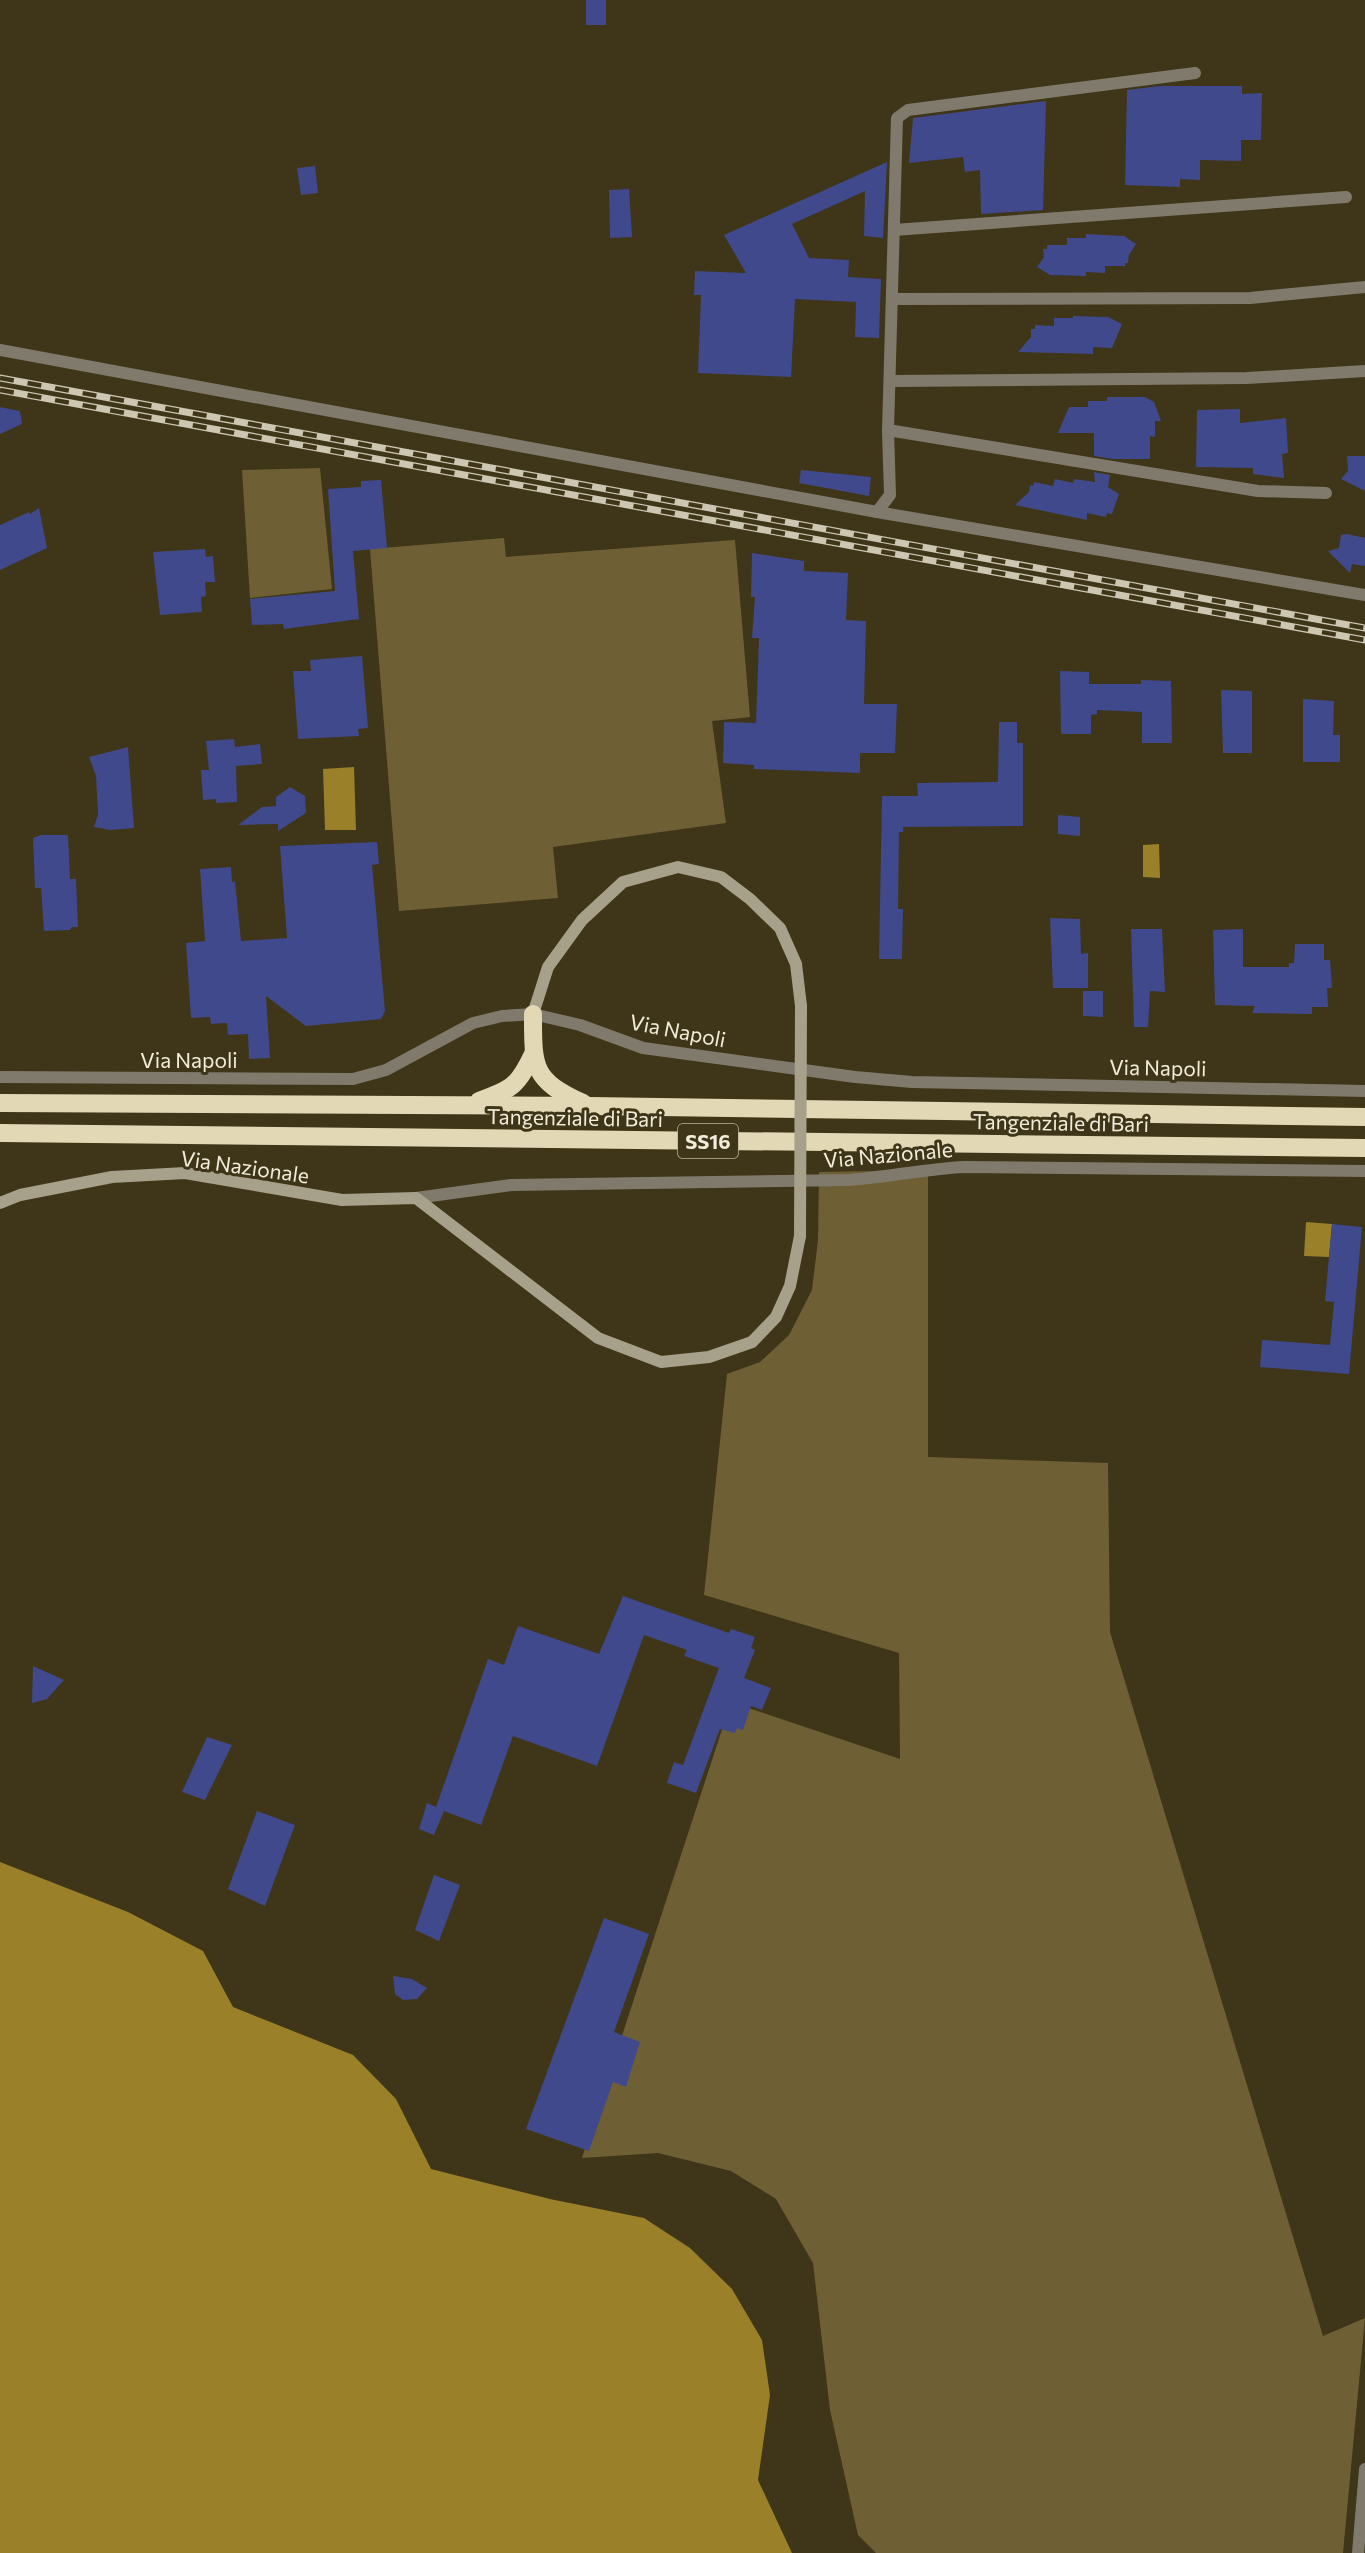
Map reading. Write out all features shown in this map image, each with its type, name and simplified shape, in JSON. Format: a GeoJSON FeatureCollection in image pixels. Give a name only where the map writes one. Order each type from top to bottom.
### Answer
{"type":"FeatureCollection","features":[{"type":"Feature","properties":{"kind":"highway"},"geometry":{"type":"LineString","coordinates":[[533,1014],[533,1054],[541,1075],[557,1091],[591,1106]]}},
{"type":"Feature","properties":{"kind":"highway"},"geometry":{"type":"LineString","coordinates":[[466,1105],[507,1091],[523,1076],[533,1054]]}},
{"type":"Feature","properties":{"kind":"highway","name":"Tangenziale di Bari"},"geometry":{"type":"LineString","coordinates":[[0,1103],[591,1106],[1365,1117]]}},
{"type":"Feature","properties":{"kind":"highway","name":"Tangenziale di Bari"},"geometry":{"type":"LineString","coordinates":[[0,1133],[1365,1148]]}},
{"type":"Feature","properties":{"kind":"highway"},"geometry":{"type":"LineString","coordinates":[[0,1146],[50,1133]]}},
{"type":"Feature","properties":{"kind":"street"},"geometry":{"type":"LineString","coordinates":[[877,513],[890,495],[888,430],[897,118],[908,110],[1195,73]]}},
{"type":"Feature","properties":{"kind":"street"},"geometry":{"type":"LineString","coordinates":[[894,230],[1346,197]]}},
{"type":"Feature","properties":{"kind":"street"},"geometry":{"type":"LineString","coordinates":[[892,299],[1250,298],[1365,286]]}},
{"type":"Feature","properties":{"kind":"street"},"geometry":{"type":"LineString","coordinates":[[0,350],[877,513],[1365,595]]}},
{"type":"Feature","properties":{"kind":"street"},"geometry":{"type":"LineString","coordinates":[[890,381],[1247,378],[1365,371]]}},
{"type":"Feature","properties":{"kind":"street"},"geometry":{"type":"LineString","coordinates":[[888,430],[1258,491],[1326,492]]}},
{"type":"Feature","properties":{"kind":"street"},"geometry":{"type":"LineString","coordinates":[[416,1198],[598,1338],[661,1362],[709,1357],[752,1342],[776,1317],[790,1286],[800,1236],[801,1006],[796,964],[780,928],[750,899],[721,877],[678,867],[623,882],[582,920],[548,967],[533,1014]]}},
{"type":"Feature","properties":{"kind":"street","name":"Via Napoli"},"geometry":{"type":"LineString","coordinates":[[0,1077],[353,1079],[386,1070],[473,1023],[502,1016],[533,1014],[580,1025],[643,1048],[866,1078],[912,1082],[1365,1091]]}},
{"type":"Feature","properties":{"kind":"street","name":"Via Nazionale"},"geometry":{"type":"LineString","coordinates":[[0,1203],[20,1195],[112,1177],[185,1173],[342,1200],[416,1198],[511,1185],[849,1180],[883,1177],[923,1169],[964,1167],[1365,1171]]}},
{"type":"Feature","properties":{"kind":"street"},"geometry":{"type":"LineString","coordinates":[[1358,2553],[1365,2469]]}},
{"type":"Feature","properties":{"kind":"shaded area"},"geometry":{"type":"Polygon","coordinates":[[[320,468],[332,589],[250,598],[242,470],[320,468]]]}},
{"type":"Feature","properties":{"kind":"shaded area"},"geometry":{"type":"Polygon","coordinates":[[[504,538],[506,557],[735,540],[750,717],[712,721],[726,823],[553,847],[558,898],[399,911],[370,549],[504,538]]]}},
{"type":"Feature","properties":{"kind":"shaded area"},"geometry":{"type":"Polygon","coordinates":[[[354,767],[356,830],[325,830],[323,769],[354,767]]]}},
{"type":"Feature","properties":{"kind":"shaded area"},"geometry":{"type":"Polygon","coordinates":[[[1159,844],[1160,878],[1143,877],[1143,845],[1159,844]]]}},
{"type":"Feature","properties":{"kind":"shaded area"},"geometry":{"type":"Polygon","coordinates":[[[928,1170],[928,1457],[1108,1463],[1110,1632],[1323,2336],[1365,2318],[1343,2553],[876,2553],[858,2535],[830,2410],[813,2263],[776,2199],[731,2171],[658,2153],[582,2158],[731,1702],[900,1759],[899,1653],[704,1595],[727,1374],[760,1362],[789,1335],[812,1290],[818,1240],[819,1172],[928,1170]]]}},
{"type":"Feature","properties":{"kind":"shaded area"},"geometry":{"type":"Polygon","coordinates":[[[1306,1222],[1332,1224],[1329,1257],[1304,1256],[1306,1222]]]}},
{"type":"Feature","properties":{"kind":"shaded area"},"geometry":{"type":"Polygon","coordinates":[[[0,1862],[128,1912],[203,1951],[233,2007],[353,2055],[396,2099],[431,2169],[550,2199],[644,2218],[690,2248],[732,2289],[762,2340],[770,2395],[758,2480],[792,2553],[0,2553],[0,1862]]]}},
{"type":"Feature","properties":{"kind":"building"},"geometry":{"type":"Polygon","coordinates":[[[586,0],[606,0],[606,25],[586,25],[586,0]]]}},
{"type":"Feature","properties":{"kind":"building"},"geometry":{"type":"Polygon","coordinates":[[[1160,86],[1242,86],[1242,94],[1262,93],[1261,140],[1241,140],[1241,161],[1200,160],[1200,180],[1180,179],[1180,187],[1125,185],[1127,90],[1160,86]]]}},
{"type":"Feature","properties":{"kind":"building"},"geometry":{"type":"Polygon","coordinates":[[[1046,101],[1043,210],[981,214],[980,170],[965,172],[963,157],[909,163],[913,118],[1046,101]]]}},
{"type":"Feature","properties":{"kind":"building"},"geometry":{"type":"Polygon","coordinates":[[[887,162],[883,238],[864,236],[865,191],[792,224],[809,258],[849,260],[848,277],[881,279],[879,338],[855,337],[856,302],[795,299],[791,377],[698,373],[701,295],[694,295],[695,271],[746,273],[724,235],[887,162]]]}},
{"type":"Feature","properties":{"kind":"building"},"geometry":{"type":"Polygon","coordinates":[[[315,166],[318,193],[301,195],[297,168],[315,166]]]}},
{"type":"Feature","properties":{"kind":"building"},"geometry":{"type":"Polygon","coordinates":[[[629,189],[632,237],[610,238],[609,190],[629,189]]]}},
{"type":"Feature","properties":{"kind":"building"},"geometry":{"type":"Polygon","coordinates":[[[1086,234],[1124,236],[1136,244],[1129,255],[1128,263],[1125,263],[1125,266],[1105,266],[1105,273],[1086,272],[1086,276],[1050,275],[1037,267],[1044,257],[1043,249],[1047,249],[1047,245],[1067,245],[1067,238],[1086,238],[1086,234]]]}},
{"type":"Feature","properties":{"kind":"building"},"geometry":{"type":"Polygon","coordinates":[[[1073,316],[1108,317],[1122,324],[1112,348],[1093,347],[1093,354],[1018,352],[1031,337],[1031,329],[1035,329],[1035,325],[1054,326],[1054,318],[1073,318],[1073,316]]]}},
{"type":"Feature","properties":{"kind":"building"},"geometry":{"type":"Polygon","coordinates":[[[1107,397],[1145,397],[1154,402],[1161,421],[1155,421],[1155,437],[1150,436],[1150,459],[1113,459],[1094,456],[1094,433],[1058,433],[1069,407],[1088,407],[1088,401],[1107,401],[1107,397]]]}},
{"type":"Feature","properties":{"kind":"building"},"geometry":{"type":"Polygon","coordinates":[[[0,407],[20,411],[22,424],[0,434],[0,407]]]}},
{"type":"Feature","properties":{"kind":"building"},"geometry":{"type":"Polygon","coordinates":[[[1240,409],[1240,423],[1286,418],[1288,453],[1282,454],[1284,478],[1253,474],[1253,468],[1196,467],[1197,410],[1240,409]]]}},
{"type":"Feature","properties":{"kind":"building"},"geometry":{"type":"Polygon","coordinates":[[[1347,456],[1365,456],[1365,491],[1341,479],[1348,471],[1347,456]]]}},
{"type":"Feature","properties":{"kind":"building"},"geometry":{"type":"Polygon","coordinates":[[[801,470],[871,477],[869,496],[799,483],[801,470]]]}},
{"type":"Feature","properties":{"kind":"building"},"geometry":{"type":"Polygon","coordinates":[[[1094,472],[1110,475],[1108,487],[1119,494],[1112,514],[1107,513],[1106,517],[1087,513],[1087,520],[1015,505],[1029,492],[1030,485],[1033,486],[1034,482],[1053,486],[1055,479],[1073,483],[1074,479],[1095,482],[1094,472]]]}},
{"type":"Feature","properties":{"kind":"building"},"geometry":{"type":"Polygon","coordinates":[[[381,480],[387,548],[353,551],[359,619],[284,629],[283,624],[252,625],[250,599],[335,591],[328,489],[361,487],[361,481],[381,480]]]}},
{"type":"Feature","properties":{"kind":"building"},"geometry":{"type":"Polygon","coordinates":[[[39,508],[47,548],[0,570],[0,525],[29,512],[30,514],[39,508]]]}},
{"type":"Feature","properties":{"kind":"building"},"geometry":{"type":"Polygon","coordinates":[[[1341,535],[1365,538],[1365,566],[1352,564],[1350,573],[1328,551],[1339,548],[1341,535]]]}},
{"type":"Feature","properties":{"kind":"building"},"geometry":{"type":"Polygon","coordinates":[[[205,549],[206,557],[213,556],[215,582],[205,582],[206,596],[201,597],[202,612],[160,615],[153,552],[205,549]]]}},
{"type":"Feature","properties":{"kind":"building"},"geometry":{"type":"Polygon","coordinates":[[[752,553],[804,561],[804,571],[848,573],[846,620],[866,621],[864,704],[897,704],[895,753],[860,753],[860,773],[754,769],[754,765],[723,763],[724,722],[756,723],[759,638],[752,638],[755,597],[751,597],[752,553]]]}},
{"type":"Feature","properties":{"kind":"building"},"geometry":{"type":"Polygon","coordinates":[[[362,656],[368,728],[358,729],[359,736],[298,739],[293,671],[311,671],[310,660],[362,656]]]}},
{"type":"Feature","properties":{"kind":"building"},"geometry":{"type":"Polygon","coordinates":[[[1060,671],[1089,672],[1089,684],[1141,684],[1141,680],[1171,681],[1172,743],[1142,743],[1142,712],[1097,710],[1097,714],[1091,715],[1091,734],[1061,734],[1060,671]]]}},
{"type":"Feature","properties":{"kind":"building"},"geometry":{"type":"Polygon","coordinates":[[[1221,690],[1252,691],[1252,753],[1223,753],[1221,690]]]}},
{"type":"Feature","properties":{"kind":"building"},"geometry":{"type":"Polygon","coordinates":[[[1303,699],[1334,701],[1333,735],[1340,735],[1340,762],[1303,762],[1303,699]]]}},
{"type":"Feature","properties":{"kind":"building"},"geometry":{"type":"Polygon","coordinates":[[[999,722],[1017,722],[1017,743],[1023,743],[1023,826],[903,827],[903,832],[899,832],[898,909],[903,909],[902,959],[879,959],[882,796],[918,796],[917,783],[998,782],[999,722]]]}},
{"type":"Feature","properties":{"kind":"building"},"geometry":{"type":"Polygon","coordinates":[[[234,739],[235,747],[260,744],[262,764],[236,766],[237,802],[216,803],[216,799],[203,800],[201,770],[209,770],[206,741],[234,739]]]}},
{"type":"Feature","properties":{"kind":"building"},"geometry":{"type":"Polygon","coordinates":[[[128,747],[134,828],[110,830],[94,827],[98,814],[96,776],[89,757],[128,747]]]}},
{"type":"Feature","properties":{"kind":"building"},"geometry":{"type":"Polygon","coordinates":[[[290,787],[305,796],[306,813],[278,831],[278,824],[238,825],[262,807],[276,806],[276,797],[290,787]]]}},
{"type":"Feature","properties":{"kind":"building"},"geometry":{"type":"Polygon","coordinates":[[[1058,815],[1080,817],[1080,836],[1058,834],[1058,815]]]}},
{"type":"Feature","properties":{"kind":"building"},"geometry":{"type":"Polygon","coordinates":[[[41,835],[68,835],[70,879],[76,879],[78,927],[72,927],[70,930],[44,931],[41,888],[35,888],[33,838],[41,835]]]}},
{"type":"Feature","properties":{"kind":"building"},"geometry":{"type":"Polygon","coordinates":[[[377,842],[379,864],[372,865],[385,1011],[381,1019],[306,1026],[266,996],[270,1058],[249,1059],[248,1034],[228,1035],[227,1023],[211,1024],[210,1017],[191,1018],[186,943],[205,941],[200,869],[231,867],[232,882],[235,881],[241,941],[287,938],[280,846],[377,842]]]}},
{"type":"Feature","properties":{"kind":"building"},"geometry":{"type":"Polygon","coordinates":[[[1050,918],[1080,919],[1081,954],[1088,953],[1088,988],[1053,988],[1050,918]]]}},
{"type":"Feature","properties":{"kind":"building"},"geometry":{"type":"Polygon","coordinates":[[[1131,929],[1162,929],[1165,992],[1150,991],[1148,1027],[1134,1027],[1131,929]]]}},
{"type":"Feature","properties":{"kind":"building"},"geometry":{"type":"Polygon","coordinates":[[[1243,929],[1243,967],[1289,967],[1289,963],[1294,963],[1295,944],[1324,944],[1324,960],[1330,960],[1332,988],[1327,988],[1328,1007],[1312,1007],[1312,1014],[1252,1013],[1255,1006],[1215,1005],[1213,930],[1243,929]]]}},
{"type":"Feature","properties":{"kind":"building"},"geometry":{"type":"Polygon","coordinates":[[[1083,991],[1103,991],[1103,1017],[1083,1016],[1083,991]]]}},
{"type":"Feature","properties":{"kind":"building"},"geometry":{"type":"Polygon","coordinates":[[[1332,1224],[1362,1227],[1349,1374],[1260,1367],[1262,1340],[1330,1345],[1334,1302],[1325,1301],[1332,1224]]]}},
{"type":"Feature","properties":{"kind":"building"},"geometry":{"type":"Polygon","coordinates":[[[623,1596],[729,1633],[731,1629],[755,1637],[751,1648],[755,1650],[744,1678],[771,1688],[762,1710],[751,1706],[743,1730],[737,1728],[735,1733],[720,1729],[696,1793],[667,1783],[674,1762],[683,1765],[719,1668],[684,1656],[687,1650],[644,1635],[597,1766],[513,1736],[481,1825],[444,1811],[434,1835],[419,1829],[427,1803],[436,1807],[488,1659],[504,1665],[518,1626],[599,1654],[623,1596]]]}},
{"type":"Feature","properties":{"kind":"building"},"geometry":{"type":"Polygon","coordinates":[[[33,1666],[64,1680],[47,1699],[32,1703],[33,1666]]]}},
{"type":"Feature","properties":{"kind":"building"},"geometry":{"type":"Polygon","coordinates":[[[207,1737],[232,1745],[205,1800],[182,1792],[207,1737]]]}},
{"type":"Feature","properties":{"kind":"building"},"geometry":{"type":"Polygon","coordinates":[[[257,1811],[295,1825],[265,1906],[228,1889],[257,1811]]]}},
{"type":"Feature","properties":{"kind":"building"},"geometry":{"type":"Polygon","coordinates":[[[434,1875],[460,1885],[439,1941],[415,1930],[434,1875]]]}},
{"type":"Feature","properties":{"kind":"building"},"geometry":{"type":"Polygon","coordinates":[[[604,1918],[649,1934],[614,2032],[640,2042],[626,2087],[613,2082],[589,2151],[526,2129],[604,1918]]]}},
{"type":"Feature","properties":{"kind":"building"},"geometry":{"type":"Polygon","coordinates":[[[393,1976],[412,1979],[427,1988],[417,1999],[403,2000],[395,1994],[393,1976]]]}},
{"type":"Feature","properties":{"kind":"railway"},"geometry":{"type":"LineString","coordinates":[[0,378],[1365,628]]}},
{"type":"Feature","properties":{"kind":"railway"},"geometry":{"type":"LineString","coordinates":[[0,390],[1365,640]]}}]}
